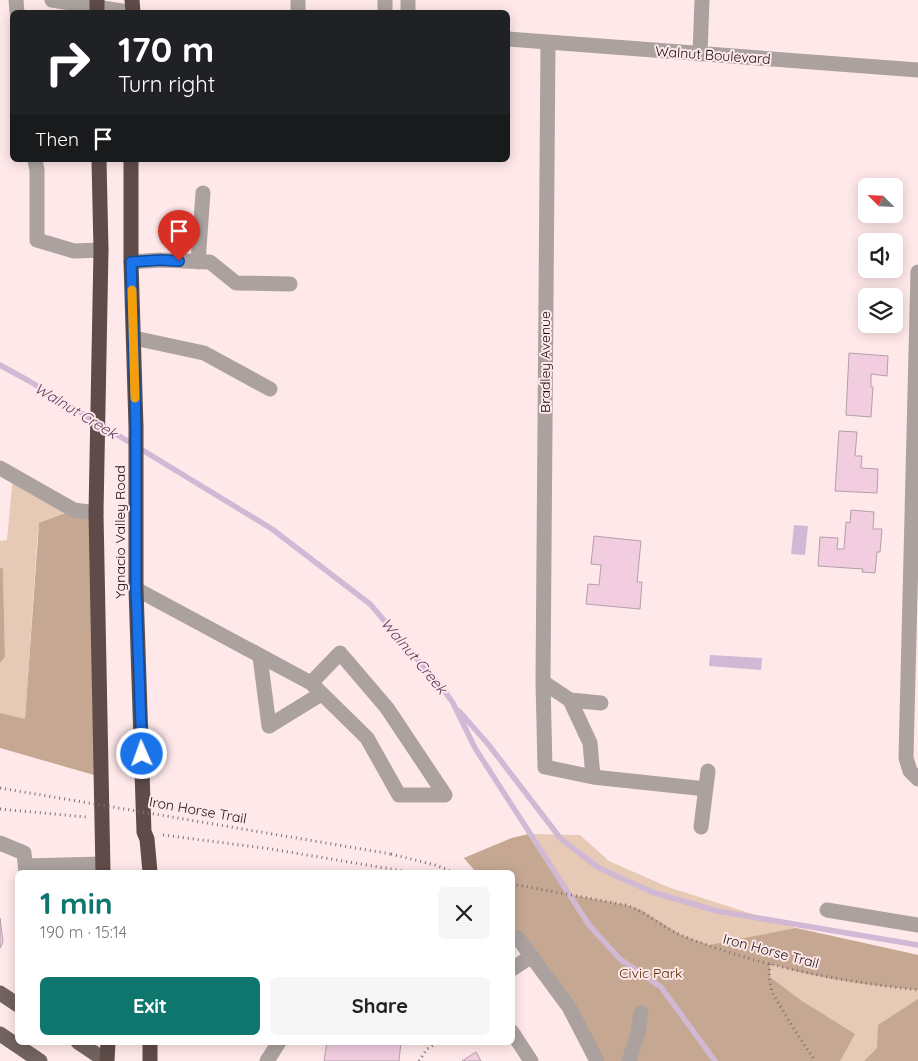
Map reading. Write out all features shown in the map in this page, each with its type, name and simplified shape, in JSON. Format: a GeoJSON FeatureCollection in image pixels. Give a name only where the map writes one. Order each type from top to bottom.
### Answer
{"type":"FeatureCollection","features":[{"type":"Feature","properties":{"kind":"highway","name":"Ygnacio Valley Road"},"geometry":{"type":"LineString","coordinates":[[99,162],[101,250],[96,514],[102,868]]}},
{"type":"Feature","properties":{"kind":"highway","name":"Ygnacio Valley Road"},"geometry":{"type":"LineString","coordinates":[[131,162],[131,262],[136,427],[136,589],[144,832],[147,839],[150,870]]}},
{"type":"Feature","properties":{"kind":"highway"},"geometry":{"type":"LineString","coordinates":[[106,1061],[108,1045]]}},
{"type":"Feature","properties":{"kind":"highway"},"geometry":{"type":"LineString","coordinates":[[150,1045],[150,1061]]}},
{"type":"Feature","properties":{"kind":"main road"},"geometry":{"type":"LineString","coordinates":[[0,993],[15,1003]]}},
{"type":"Feature","properties":{"kind":"main road"},"geometry":{"type":"LineString","coordinates":[[0,1034],[33,1059]]}},
{"type":"Feature","properties":{"kind":"main road"},"geometry":{"type":"LineString","coordinates":[[82,1045],[106,1061]]}},
{"type":"Feature","properties":{"kind":"street"},"geometry":{"type":"LineString","coordinates":[[52,0],[116,10]]}},
{"type":"Feature","properties":{"kind":"street"},"geometry":{"type":"LineString","coordinates":[[700,54],[702,0]]}},
{"type":"Feature","properties":{"kind":"street","name":"Walnut Boulevard"},"geometry":{"type":"LineString","coordinates":[[510,39],[918,70]]}},
{"type":"Feature","properties":{"kind":"street","name":"Bradley Avenue"},"geometry":{"type":"LineString","coordinates":[[548,42],[544,767],[593,777]]}},
{"type":"Feature","properties":{"kind":"street"},"geometry":{"type":"LineString","coordinates":[[35,162],[37,240],[74,250],[101,250]]}},
{"type":"Feature","properties":{"kind":"street"},"geometry":{"type":"LineString","coordinates":[[198,262],[203,193]]}},
{"type":"Feature","properties":{"kind":"street"},"geometry":{"type":"LineString","coordinates":[[131,262],[160,260],[210,262],[236,283],[290,284]]}},
{"type":"Feature","properties":{"kind":"street"},"geometry":{"type":"LineString","coordinates":[[918,272],[906,758],[910,770],[918,779]]}},
{"type":"Feature","properties":{"kind":"street"},"geometry":{"type":"LineString","coordinates":[[134,338],[204,353],[270,389]]}},
{"type":"Feature","properties":{"kind":"street"},"geometry":{"type":"LineString","coordinates":[[0,468],[74,510],[96,514]]}},
{"type":"Feature","properties":{"kind":"street"},"geometry":{"type":"LineString","coordinates":[[136,589],[260,657],[316,688],[368,738],[399,795],[446,795],[387,708],[340,653],[316,688],[269,726],[260,657]]}},
{"type":"Feature","properties":{"kind":"street"},"geometry":{"type":"LineString","coordinates":[[543,682],[570,700],[601,703]]}},
{"type":"Feature","properties":{"kind":"street"},"geometry":{"type":"LineString","coordinates":[[570,700],[590,743],[593,777],[706,789]]}},
{"type":"Feature","properties":{"kind":"street"},"geometry":{"type":"LineString","coordinates":[[700,827],[708,771]]}},
{"type":"Feature","properties":{"kind":"street"},"geometry":{"type":"LineString","coordinates":[[0,842],[25,864],[102,868]]}},
{"type":"Feature","properties":{"kind":"street"},"geometry":{"type":"LineString","coordinates":[[827,910],[918,925]]}},
{"type":"Feature","properties":{"kind":"street"},"geometry":{"type":"LineString","coordinates":[[518,938],[569,1007],[597,1061]]}},
{"type":"Feature","properties":{"kind":"street"},"geometry":{"type":"LineString","coordinates":[[515,967],[532,956]]}},
{"type":"Feature","properties":{"kind":"street"},"geometry":{"type":"LineString","coordinates":[[629,1061],[638,1032],[640,1013]]}},
{"type":"Feature","properties":{"kind":"street"},"geometry":{"type":"LineString","coordinates":[[515,1037],[531,1061]]}},
{"type":"Feature","properties":{"kind":"street"},"geometry":{"type":"LineString","coordinates":[[266,1061],[277,1045]]}},
{"type":"Feature","properties":{"kind":"path","name":"Iron Horse Trail"},"geometry":{"type":"LineString","coordinates":[[0,788],[391,854],[448,870]]}},
{"type":"Feature","properties":{"kind":"path"},"geometry":{"type":"LineString","coordinates":[[0,809],[102,819]]}},
{"type":"Feature","properties":{"kind":"path"},"geometry":{"type":"LineString","coordinates":[[144,832],[271,849],[398,870]]}},
{"type":"Feature","properties":{"kind":"path","name":"Iron Horse Trail"},"geometry":{"type":"LineString","coordinates":[[515,885],[626,905],[641,910],[681,935],[796,972],[858,984],[918,990]]}},
{"type":"Feature","properties":{"kind":"path"},"geometry":{"type":"LineString","coordinates":[[770,964],[769,977],[772,992],[816,1061]]}},
{"type":"Feature","properties":{"kind":"path"},"geometry":{"type":"LineString","coordinates":[[419,1061],[434,1045]]}},
{"type":"Feature","properties":{"kind":"green space"},"geometry":{"type":"Polygon","coordinates":[[[13,475],[74,510],[38,528],[25,720],[0,713],[0,663],[5,657],[3,569],[0,567],[0,541],[7,540],[13,475]]]}},
{"type":"Feature","properties":{"kind":"green space"},"geometry":{"type":"Polygon","coordinates":[[[74,510],[96,513],[101,777],[0,748],[0,713],[25,719],[39,523],[74,510]]]}},
{"type":"Feature","properties":{"kind":"green space"},"geometry":{"type":"Polygon","coordinates":[[[0,567],[3,569],[5,657],[0,663],[0,567]]]}},
{"type":"Feature","properties":{"kind":"green space","name":"Civic Park"},"geometry":{"type":"Polygon","coordinates":[[[529,834],[580,835],[609,861],[668,887],[796,928],[918,955],[918,1061],[597,1061],[515,931],[515,870],[474,870],[464,858],[512,838],[529,834]]]}},
{"type":"Feature","properties":{"kind":"green space","name":"Civic Park"},"geometry":{"type":"Polygon","coordinates":[[[529,834],[566,894],[626,905],[641,910],[681,935],[709,945],[796,928],[918,955],[918,990],[825,978],[770,964],[770,977],[802,1001],[855,1034],[840,1061],[597,1061],[515,931],[515,870],[474,870],[464,858],[512,838],[529,834]]]}},
{"type":"Feature","properties":{"kind":"green space"},"geometry":{"type":"Polygon","coordinates":[[[918,999],[918,1061],[864,1061],[877,1048],[878,1025],[918,999]]]}},
{"type":"Feature","properties":{"kind":"shaded area"},"geometry":{"type":"Polygon","coordinates":[[[794,525],[808,526],[805,555],[791,554],[794,525]]]}},
{"type":"Feature","properties":{"kind":"shaded area"},"geometry":{"type":"Polygon","coordinates":[[[710,655],[762,658],[761,670],[709,666],[710,655]]]}},
{"type":"Feature","properties":{"kind":"building"},"geometry":{"type":"Polygon","coordinates":[[[849,353],[888,356],[887,376],[871,374],[871,387],[873,387],[871,417],[846,415],[849,353]]]}},
{"type":"Feature","properties":{"kind":"building"},"geometry":{"type":"Polygon","coordinates":[[[839,431],[857,432],[855,456],[862,456],[861,468],[878,469],[877,493],[835,491],[839,431]]]}},
{"type":"Feature","properties":{"kind":"building"},"geometry":{"type":"Polygon","coordinates":[[[851,510],[874,512],[873,529],[882,529],[880,552],[877,552],[875,573],[862,572],[863,569],[818,566],[820,537],[838,538],[837,549],[844,549],[846,522],[850,523],[851,510]]]}},
{"type":"Feature","properties":{"kind":"building"},"geometry":{"type":"Polygon","coordinates":[[[594,536],[641,541],[637,582],[642,582],[640,609],[586,604],[588,584],[599,585],[601,565],[591,564],[594,536]]]}},
{"type":"Feature","properties":{"kind":"building"},"geometry":{"type":"Polygon","coordinates":[[[0,918],[3,942],[0,948],[0,918]]]}},
{"type":"Feature","properties":{"kind":"building"},"geometry":{"type":"Polygon","coordinates":[[[327,1045],[401,1045],[399,1061],[324,1061],[327,1045]]]}},
{"type":"Feature","properties":{"kind":"building"},"geometry":{"type":"Polygon","coordinates":[[[476,1052],[481,1061],[462,1061],[476,1052]]]}},
{"type":"Feature","properties":{"kind":"waterway","name":"Walnut Creek"},"geometry":{"type":"LineString","coordinates":[[0,365],[272,529],[370,604],[453,703],[475,748],[589,925],[620,959],[661,987],[715,1061]]}},
{"type":"Feature","properties":{"kind":"waterway"},"geometry":{"type":"LineString","coordinates":[[459,711],[488,744],[561,839],[599,868],[652,892],[717,911],[918,945]]}},
{"type":"Feature","properties":{"kind":"slow traffic"},"geometry":{"type":"LineString","coordinates":[[132,290],[135,398]]}},
{"type":"Feature","properties":{"kind":"route"},"geometry":{"type":"LineString","coordinates":[[142,754],[136,589],[136,427],[131,262],[179,261]]}}]}
